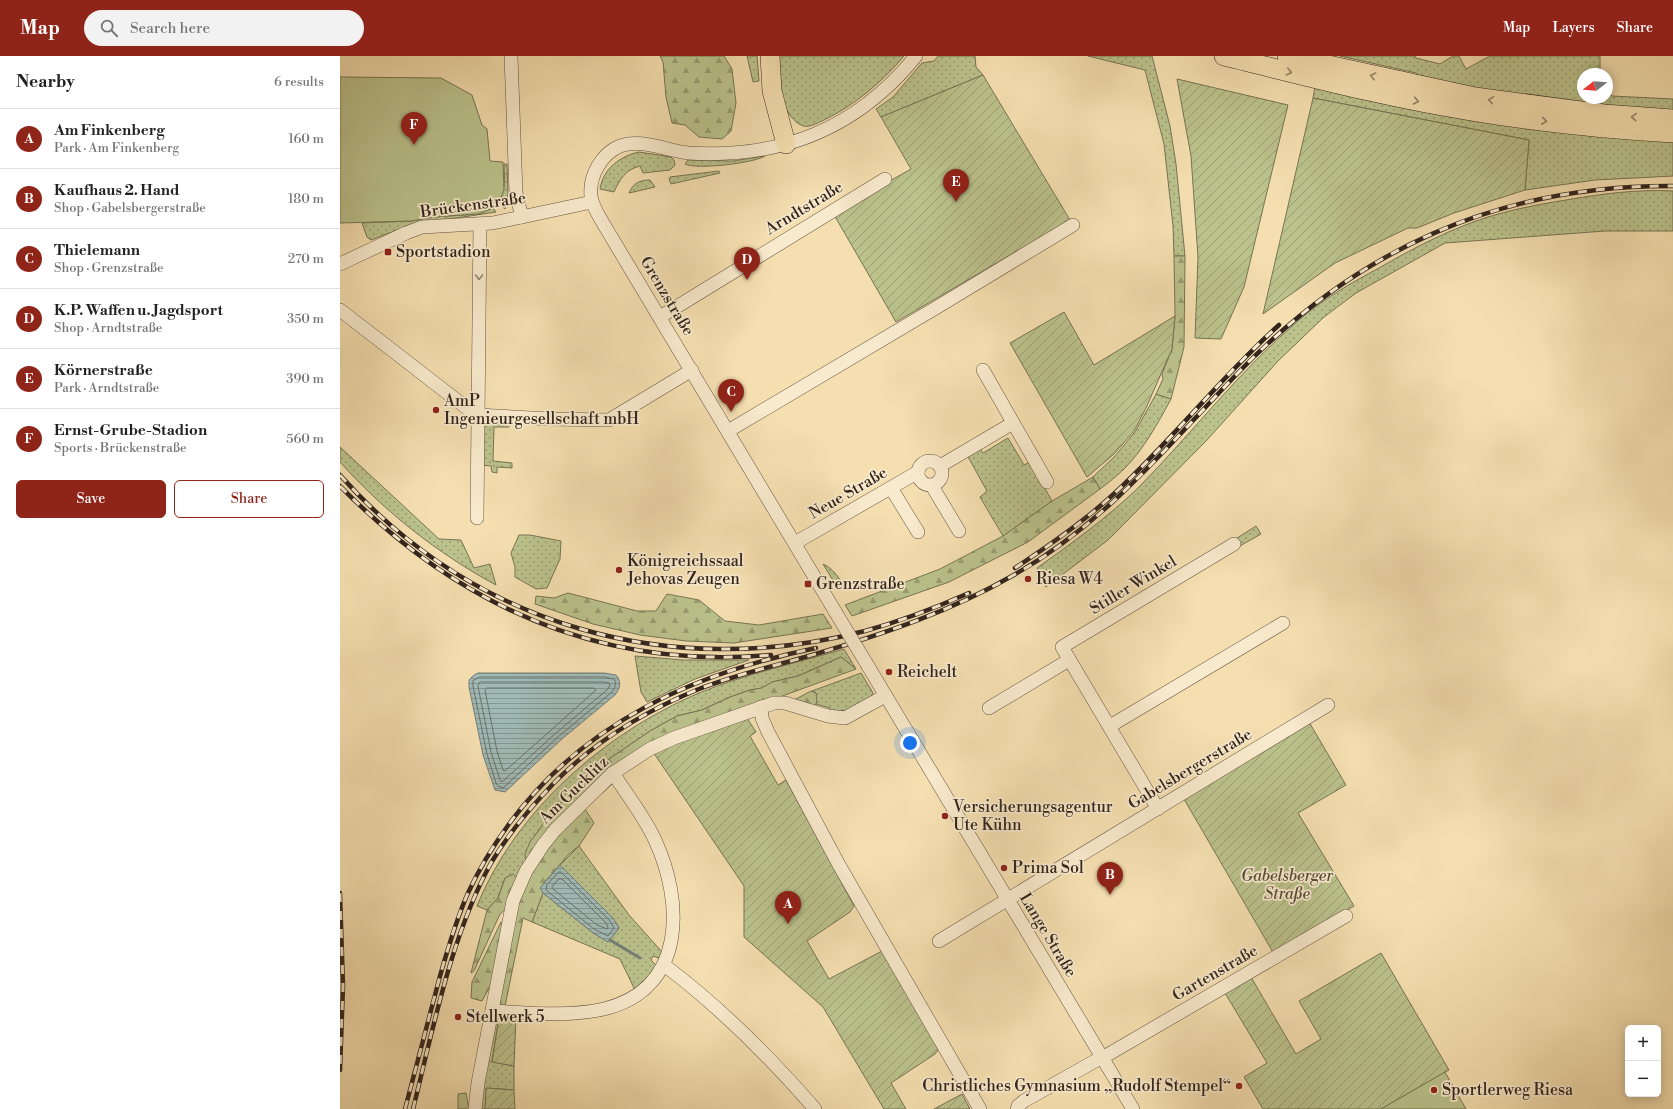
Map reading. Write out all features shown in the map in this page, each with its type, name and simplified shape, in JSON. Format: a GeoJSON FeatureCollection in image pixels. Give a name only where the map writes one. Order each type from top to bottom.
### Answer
{"type":"FeatureCollection","features":[{"type":"Feature","properties":{"kind":"highway"},"geometry":{"type":"LineString","coordinates":[[770,56],[772,91],[786,144]]}},
{"type":"Feature","properties":{"kind":"highway"},"geometry":{"type":"LineString","coordinates":[[1224,56],[1398,97],[1471,111],[1561,124],[1673,133]]}},
{"type":"Feature","properties":{"kind":"highway"},"geometry":{"type":"LineString","coordinates":[[1287,56],[1475,98],[1604,114],[1673,118]]}},
{"type":"Feature","properties":{"kind":"street"},"geometry":{"type":"LineString","coordinates":[[511,56],[516,193],[522,217]]}},
{"type":"Feature","properties":{"kind":"street"},"geometry":{"type":"LineString","coordinates":[[592,202],[591,190],[594,172],[604,157],[622,146],[642,144],[683,152],[727,154],[759,151],[786,144],[815,135],[848,117],[893,82],[916,56]]}},
{"type":"Feature","properties":{"kind":"street","name":"Arndtstraße"},"geometry":{"type":"LineString","coordinates":[[660,317],[885,179]]}},
{"type":"Feature","properties":{"kind":"street","name":"Brückenstraße"},"geometry":{"type":"LineString","coordinates":[[340,264],[422,227],[480,224],[522,217],[592,202]]}},
{"type":"Feature","properties":{"kind":"street","name":"Grenzstraße"},"geometry":{"type":"LineString","coordinates":[[592,202],[600,218],[796,543],[836,613]]}},
{"type":"Feature","properties":{"kind":"street"},"geometry":{"type":"LineString","coordinates":[[477,518],[480,224]]}},
{"type":"Feature","properties":{"kind":"street"},"geometry":{"type":"LineString","coordinates":[[728,431],[940,306],[1073,225]]}},
{"type":"Feature","properties":{"kind":"street"},"geometry":{"type":"LineString","coordinates":[[340,310],[472,412],[478,415],[550,419],[609,420],[692,370]]}},
{"type":"Feature","properties":{"kind":"street"},"geometry":{"type":"LineString","coordinates":[[983,370],[1047,482]]}},
{"type":"Feature","properties":{"kind":"street"},"geometry":{"type":"LineString","coordinates":[[940,466],[1013,423]]}},
{"type":"Feature","properties":{"kind":"street"},"geometry":{"type":"LineString","coordinates":[[932,486],[939,483],[943,476],[940,466],[935,462],[929,461],[923,464],[918,472],[919,478],[923,483],[932,486],[959,531]]}},
{"type":"Feature","properties":{"kind":"street","name":"Neue Straße"},"geometry":{"type":"LineString","coordinates":[[796,543],[918,472]]}},
{"type":"Feature","properties":{"kind":"street"},"geometry":{"type":"LineString","coordinates":[[891,488],[918,532]]}},
{"type":"Feature","properties":{"kind":"street","name":"Stiller Winkel"},"geometry":{"type":"LineString","coordinates":[[1158,809],[1062,647],[1234,544]]}},
{"type":"Feature","properties":{"kind":"street","name":"Lange Straße"},"geometry":{"type":"LineString","coordinates":[[836,613],[1133,1109]]}},
{"type":"Feature","properties":{"kind":"street"},"geometry":{"type":"LineString","coordinates":[[1110,726],[1283,623]]}},
{"type":"Feature","properties":{"kind":"street"},"geometry":{"type":"LineString","coordinates":[[989,708],[1069,660]]}},
{"type":"Feature","properties":{"kind":"street","name":"Am Gucklitz"},"geometry":{"type":"LineString","coordinates":[[475,1109],[478,1083],[513,901],[526,871],[555,830],[613,773],[650,749],[674,738],[774,703],[785,703],[828,716],[845,718],[885,696]]}},
{"type":"Feature","properties":{"kind":"street","name":"Gabelsbergerstraße"},"geometry":{"type":"LineString","coordinates":[[939,941],[1006,899],[1158,809],[1328,704]]}},
{"type":"Feature","properties":{"kind":"street"},"geometry":{"type":"LineString","coordinates":[[761,707],[762,718],[768,732],[839,865],[980,1109]]}},
{"type":"Feature","properties":{"kind":"street"},"geometry":{"type":"LineString","coordinates":[[492,1011],[559,1014],[584,1012],[605,1008],[630,998],[644,990],[654,981],[664,965],[673,923],[671,888],[662,858],[652,835],[613,773]]}},
{"type":"Feature","properties":{"kind":"street","name":"Gartenstraße"},"geometry":{"type":"LineString","coordinates":[[1019,1106],[1346,916]]}},
{"type":"Feature","properties":{"kind":"street"},"geometry":{"type":"LineString","coordinates":[[664,965],[730,1020],[815,1109]]}},
{"type":"Feature","properties":{"kind":"green space"},"geometry":{"type":"Polygon","coordinates":[[[660,56],[724,56],[732,69],[736,103],[731,131],[722,139],[699,137],[685,125],[672,123],[666,97],[663,62],[660,56]]]}},
{"type":"Feature","properties":{"kind":"green space"},"geometry":{"type":"Polygon","coordinates":[[[747,56],[757,56],[759,81],[753,82],[747,56]]]}},
{"type":"Feature","properties":{"kind":"green space"},"geometry":{"type":"Polygon","coordinates":[[[777,56],[904,56],[877,84],[857,100],[824,120],[812,125],[804,126],[793,119],[781,99],[778,86],[777,56]]]}},
{"type":"Feature","properties":{"kind":"green space"},"geometry":{"type":"Polygon","coordinates":[[[938,56],[975,56],[976,67],[983,75],[881,117],[876,109],[893,97],[922,63],[934,61],[938,56]]]}},
{"type":"Feature","properties":{"kind":"green space"},"geometry":{"type":"Polygon","coordinates":[[[1088,56],[1152,56],[1170,126],[1176,164],[1185,256],[1174,256],[1173,226],[1164,144],[1145,70],[1088,56]]]}},
{"type":"Feature","properties":{"kind":"green space"},"geometry":{"type":"Polygon","coordinates":[[[1340,56],[1415,56],[1416,58],[1440,64],[1453,56],[1459,56],[1466,69],[1490,56],[1600,56],[1600,68],[1577,68],[1577,104],[1426,80],[1416,73],[1340,56]]]}},
{"type":"Feature","properties":{"kind":"green space"},"geometry":{"type":"Polygon","coordinates":[[[983,75],[1070,220],[896,322],[833,213],[911,169],[881,117],[983,75]]]}},
{"type":"Feature","properties":{"kind":"green space"},"geometry":{"type":"Polygon","coordinates":[[[340,77],[441,78],[472,95],[482,125],[487,129],[490,161],[503,162],[504,190],[501,198],[493,208],[478,214],[432,217],[411,221],[340,223],[340,77]]]}},
{"type":"Feature","properties":{"kind":"green space"},"geometry":{"type":"Polygon","coordinates":[[[1177,79],[1288,105],[1244,287],[1221,339],[1195,338],[1198,257],[1191,156],[1177,79]]]}},
{"type":"Feature","properties":{"kind":"green space"},"geometry":{"type":"Polygon","coordinates":[[[1315,87],[1530,129],[1673,140],[1673,176],[1595,180],[1525,190],[1529,140],[1313,98],[1315,87]]]}},
{"type":"Feature","properties":{"kind":"green space"},"geometry":{"type":"Polygon","coordinates":[[[1613,96],[1673,99],[1673,110],[1582,104],[1613,104],[1613,96]]]}},
{"type":"Feature","properties":{"kind":"green space"},"geometry":{"type":"Polygon","coordinates":[[[1313,98],[1529,140],[1525,190],[1454,213],[1417,228],[1408,228],[1335,263],[1263,314],[1313,98]]]}},
{"type":"Feature","properties":{"kind":"green space"},"geometry":{"type":"Polygon","coordinates":[[[639,152],[671,157],[674,160],[675,165],[670,170],[643,173],[640,166],[630,170],[624,176],[618,183],[614,192],[600,189],[605,175],[614,164],[625,157],[639,152]]]}},
{"type":"Feature","properties":{"kind":"green space"},"geometry":{"type":"Polygon","coordinates":[[[765,156],[759,159],[725,165],[691,166],[685,164],[688,160],[733,161],[765,156]]]}},
{"type":"Feature","properties":{"kind":"green space"},"geometry":{"type":"Polygon","coordinates":[[[504,164],[507,164],[508,194],[505,209],[497,202],[504,189],[504,164]]]}},
{"type":"Feature","properties":{"kind":"green space"},"geometry":{"type":"Polygon","coordinates":[[[719,171],[720,173],[671,184],[669,179],[670,177],[719,171]]]}},
{"type":"Feature","properties":{"kind":"green space"},"geometry":{"type":"Polygon","coordinates":[[[650,180],[655,187],[629,193],[637,183],[650,180]]]}},
{"type":"Feature","properties":{"kind":"green space"},"geometry":{"type":"Polygon","coordinates":[[[1673,191],[1673,231],[1605,231],[1445,243],[1356,293],[1324,317],[1278,361],[1207,440],[1108,540],[1046,587],[1037,568],[1089,530],[1139,487],[1237,380],[1277,339],[1318,305],[1338,292],[1428,242],[1484,218],[1552,202],[1619,192],[1673,191]]]}},
{"type":"Feature","properties":{"kind":"green space"},"geometry":{"type":"Polygon","coordinates":[[[493,208],[496,212],[410,225],[371,240],[367,237],[362,223],[411,221],[432,217],[478,214],[493,208]]]}},
{"type":"Feature","properties":{"kind":"green space"},"geometry":{"type":"Polygon","coordinates":[[[1174,256],[1185,256],[1184,347],[1171,399],[1156,394],[1163,379],[1162,374],[1172,349],[1175,316],[1174,256]]]}},
{"type":"Feature","properties":{"kind":"green space"},"geometry":{"type":"Polygon","coordinates":[[[1064,312],[1094,365],[1175,316],[1172,349],[1146,408],[1134,431],[1114,454],[1087,477],[1010,343],[1064,312]]]}},
{"type":"Feature","properties":{"kind":"green space"},"geometry":{"type":"Polygon","coordinates":[[[1156,394],[1171,399],[1156,426],[1124,469],[1100,489],[1093,477],[1115,456],[1135,432],[1156,394]]]}},
{"type":"Feature","properties":{"kind":"green space"},"geometry":{"type":"Polygon","coordinates":[[[490,423],[509,424],[509,427],[494,427],[493,461],[512,463],[512,468],[497,467],[497,473],[492,472],[491,466],[483,465],[484,428],[490,423]]]}},
{"type":"Feature","properties":{"kind":"green space"},"geometry":{"type":"Polygon","coordinates":[[[1008,438],[1024,465],[1030,462],[1052,501],[1003,536],[980,497],[987,491],[967,455],[979,447],[983,453],[1008,438]]]}},
{"type":"Feature","properties":{"kind":"green space"},"geometry":{"type":"Polygon","coordinates":[[[340,447],[439,539],[461,540],[474,568],[490,564],[496,585],[474,573],[433,545],[375,498],[340,462],[340,447]]]}},
{"type":"Feature","properties":{"kind":"green space"},"geometry":{"type":"Polygon","coordinates":[[[1093,477],[1100,489],[1028,542],[949,582],[852,616],[845,605],[940,569],[1003,536],[1052,501],[1093,477]]]}},
{"type":"Feature","properties":{"kind":"green space"},"geometry":{"type":"Polygon","coordinates":[[[1256,526],[1261,534],[1238,547],[1234,540],[1256,526]]]}},
{"type":"Feature","properties":{"kind":"green space"},"geometry":{"type":"Polygon","coordinates":[[[519,535],[530,535],[561,541],[560,559],[547,588],[536,589],[515,577],[515,567],[511,553],[519,535]]]}},
{"type":"Feature","properties":{"kind":"green space"},"geometry":{"type":"Polygon","coordinates":[[[823,564],[836,574],[841,581],[843,588],[839,590],[823,564]]]}},
{"type":"Feature","properties":{"kind":"green space"},"geometry":{"type":"Polygon","coordinates":[[[568,593],[637,611],[656,611],[667,594],[699,600],[725,621],[759,625],[823,614],[832,628],[734,643],[686,641],[640,635],[593,624],[535,604],[536,596],[554,598],[568,593]]]}},
{"type":"Feature","properties":{"kind":"green space"},"geometry":{"type":"Polygon","coordinates":[[[844,649],[856,669],[841,657],[798,676],[772,682],[762,688],[750,690],[730,697],[702,710],[677,716],[650,731],[609,759],[582,781],[554,810],[530,842],[526,864],[517,878],[505,878],[498,898],[487,910],[477,906],[494,871],[515,838],[540,807],[567,778],[630,730],[664,710],[717,686],[753,674],[844,649]]]}},
{"type":"Feature","properties":{"kind":"green space"},"geometry":{"type":"Polygon","coordinates":[[[635,656],[683,660],[749,660],[695,679],[647,702],[641,692],[635,656]]]}},
{"type":"Feature","properties":{"kind":"green space"},"geometry":{"type":"Polygon","coordinates":[[[841,657],[856,669],[657,742],[526,864],[525,854],[530,842],[554,810],[582,781],[609,759],[650,731],[677,716],[702,710],[730,697],[750,690],[762,688],[772,682],[798,676],[841,657]]]}},
{"type":"Feature","properties":{"kind":"green space"},"geometry":{"type":"Polygon","coordinates":[[[861,673],[873,693],[870,698],[860,706],[849,710],[830,711],[830,708],[816,704],[816,693],[812,691],[861,673]]]}},
{"type":"Feature","properties":{"kind":"green space"},"geometry":{"type":"Polygon","coordinates":[[[811,691],[816,693],[817,701],[815,706],[794,700],[811,691]]]}},
{"type":"Feature","properties":{"kind":"green space"},"geometry":{"type":"Polygon","coordinates":[[[747,718],[756,732],[750,736],[778,785],[786,780],[854,906],[850,912],[807,941],[829,979],[882,951],[939,1045],[935,1054],[891,1083],[906,1109],[884,1109],[823,1007],[744,937],[744,886],[653,752],[747,718]]]}},
{"type":"Feature","properties":{"kind":"green space","name":"Gabelsberger Straße"},"geometry":{"type":"Polygon","coordinates":[[[1309,722],[1346,785],[1298,813],[1354,906],[1274,954],[1184,799],[1309,722]]]}},
{"type":"Feature","properties":{"kind":"green space"},"geometry":{"type":"Polygon","coordinates":[[[583,806],[594,823],[579,846],[569,854],[544,883],[541,888],[543,893],[532,922],[523,918],[505,1006],[497,1004],[517,905],[535,865],[583,806]]]}},
{"type":"Feature","properties":{"kind":"green space"},"geometry":{"type":"Polygon","coordinates":[[[579,846],[629,915],[663,953],[659,958],[653,956],[651,960],[656,965],[647,980],[635,990],[620,959],[532,922],[543,893],[592,932],[608,942],[619,928],[613,918],[560,865],[579,846]]]}},
{"type":"Feature","properties":{"kind":"green space"},"geometry":{"type":"Polygon","coordinates":[[[513,874],[517,878],[506,909],[500,914],[474,971],[471,973],[487,910],[498,898],[505,878],[513,874]]]}},
{"type":"Feature","properties":{"kind":"green space"},"geometry":{"type":"Polygon","coordinates":[[[501,922],[504,926],[493,981],[482,1001],[471,998],[472,982],[501,922]]]}},
{"type":"Feature","properties":{"kind":"green space"},"geometry":{"type":"Polygon","coordinates":[[[1381,953],[1449,1070],[1381,1109],[1263,1109],[1244,1077],[1267,1063],[1225,993],[1251,977],[1296,1054],[1321,1039],[1299,1001],[1381,953]]]}},
{"type":"Feature","properties":{"kind":"green space"},"geometry":{"type":"Polygon","coordinates":[[[495,1016],[499,1017],[492,1062],[514,1066],[514,1090],[487,1088],[485,1109],[479,1109],[495,1016]]]}},
{"type":"Feature","properties":{"kind":"green space"},"geometry":{"type":"Polygon","coordinates":[[[516,1016],[514,1066],[492,1062],[499,1017],[516,1016]]]}},
{"type":"Feature","properties":{"kind":"green space","name":"Sportlerweg Riesa"},"geometry":{"type":"Polygon","coordinates":[[[1445,1072],[1466,1109],[1381,1109],[1445,1072]]]}},
{"type":"Feature","properties":{"kind":"green space"},"geometry":{"type":"Polygon","coordinates":[[[486,1088],[514,1090],[515,1109],[485,1109],[486,1088]]]}},
{"type":"Feature","properties":{"kind":"green space"},"geometry":{"type":"Polygon","coordinates":[[[466,1093],[469,1109],[458,1109],[458,1094],[466,1093]]]}},
{"type":"Feature","properties":{"kind":"green space"},"geometry":{"type":"Polygon","coordinates":[[[962,1094],[970,1109],[934,1109],[962,1094]]]}},
{"type":"Feature","properties":{"kind":"water"},"geometry":{"type":"Polygon","coordinates":[[[478,673],[604,673],[616,675],[620,685],[615,695],[562,739],[505,792],[495,790],[483,755],[469,687],[469,680],[478,673]]]}},
{"type":"Feature","properties":{"kind":"water"},"geometry":{"type":"Polygon","coordinates":[[[560,865],[613,918],[619,928],[608,942],[592,932],[543,893],[540,888],[560,865]]]}},
{"type":"Feature","properties":{"kind":"waterway"},"geometry":{"type":"LineString","coordinates":[[610,940],[640,958]]}},
{"type":"Feature","properties":{"kind":"railway"},"geometry":{"type":"LineString","coordinates":[[413,1109],[444,983],[465,921],[477,891],[491,863],[512,832],[544,793],[569,769],[603,741],[659,707],[699,689],[743,674],[844,645],[918,620],[989,589],[1045,556],[1075,534],[1131,485],[1235,376],[1281,332],[1329,293],[1380,260],[1433,233],[1489,212],[1548,198],[1609,189],[1673,186]]}},
{"type":"Feature","properties":{"kind":"railway"},"geometry":{"type":"LineString","coordinates":[[1015,568],[1067,532],[1116,492],[1137,472],[1237,366],[1279,325]]}},
{"type":"Feature","properties":{"kind":"railway"},"geometry":{"type":"LineString","coordinates":[[340,475],[393,527],[452,571],[514,604],[580,629],[649,644],[720,649],[792,645],[865,631],[918,614],[969,593]]}},
{"type":"Feature","properties":{"kind":"railway"},"geometry":{"type":"LineString","coordinates":[[340,486],[385,528],[433,565],[483,596],[536,621],[591,640],[649,652],[709,657],[771,655]]}},
{"type":"Feature","properties":{"kind":"railway"},"geometry":{"type":"LineString","coordinates":[[405,1109],[452,934],[468,893],[497,841],[539,788],[572,757],[607,730],[645,707],[685,688],[728,672],[771,659],[816,648]]}},
{"type":"Feature","properties":{"kind":"railway"},"geometry":{"type":"LineString","coordinates":[[340,893],[343,986],[340,1070]]}},
{"type":"Feature","properties":{"kind":"place","name":"Ernst-Grube-Stadion"},"geometry":{"type":"Point","coordinates":[414,145]}},
{"type":"Feature","properties":{"kind":"place","name":"Körnerstraße"},"geometry":{"type":"Point","coordinates":[956,202]}},
{"type":"Feature","properties":{"kind":"place","name":"Sportstadion"},"geometry":{"type":"Point","coordinates":[388,252]}},
{"type":"Feature","properties":{"kind":"place","name":"K.P. Waffen u. Jagdsport"},"geometry":{"type":"Point","coordinates":[747,280]}},
{"type":"Feature","properties":{"kind":"place","name":"AmP Ingenieurgesellschaft mbH"},"geometry":{"type":"Point","coordinates":[436,410]}},
{"type":"Feature","properties":{"kind":"place","name":"Thielemann"},"geometry":{"type":"Point","coordinates":[731,412]}},
{"type":"Feature","properties":{"kind":"place","name":"Königreichssaal Jehovas Zeugen"},"geometry":{"type":"Point","coordinates":[619,570]}},
{"type":"Feature","properties":{"kind":"place","name":"Riesa W4"},"geometry":{"type":"Point","coordinates":[1028,579]}},
{"type":"Feature","properties":{"kind":"place","name":"Grenzstraße"},"geometry":{"type":"Point","coordinates":[808,584]}},
{"type":"Feature","properties":{"kind":"place","name":"Reichelt"},"geometry":{"type":"Point","coordinates":[889,672]}},
{"type":"Feature","properties":{"kind":"place","name":"Versicherungsagentur Ute Kühn"},"geometry":{"type":"Point","coordinates":[945,816]}},
{"type":"Feature","properties":{"kind":"place","name":"Prima Sol"},"geometry":{"type":"Point","coordinates":[1004,868]}},
{"type":"Feature","properties":{"kind":"place","name":"Kaufhaus 2. Hand"},"geometry":{"type":"Point","coordinates":[1110,895]}},
{"type":"Feature","properties":{"kind":"place","name":"Am Finkenberg"},"geometry":{"type":"Point","coordinates":[788,924]}},
{"type":"Feature","properties":{"kind":"place","name":"Stellwerk 5"},"geometry":{"type":"Point","coordinates":[458,1017]}},
{"type":"Feature","properties":{"kind":"place","name":"Christliches Gymnasium „Rudolf Stempel“"},"geometry":{"type":"Point","coordinates":[1239,1086]}},
{"type":"Feature","properties":{"kind":"place","name":"Sportlerweg Riesa"},"geometry":{"type":"Point","coordinates":[1434,1090]}}]}
